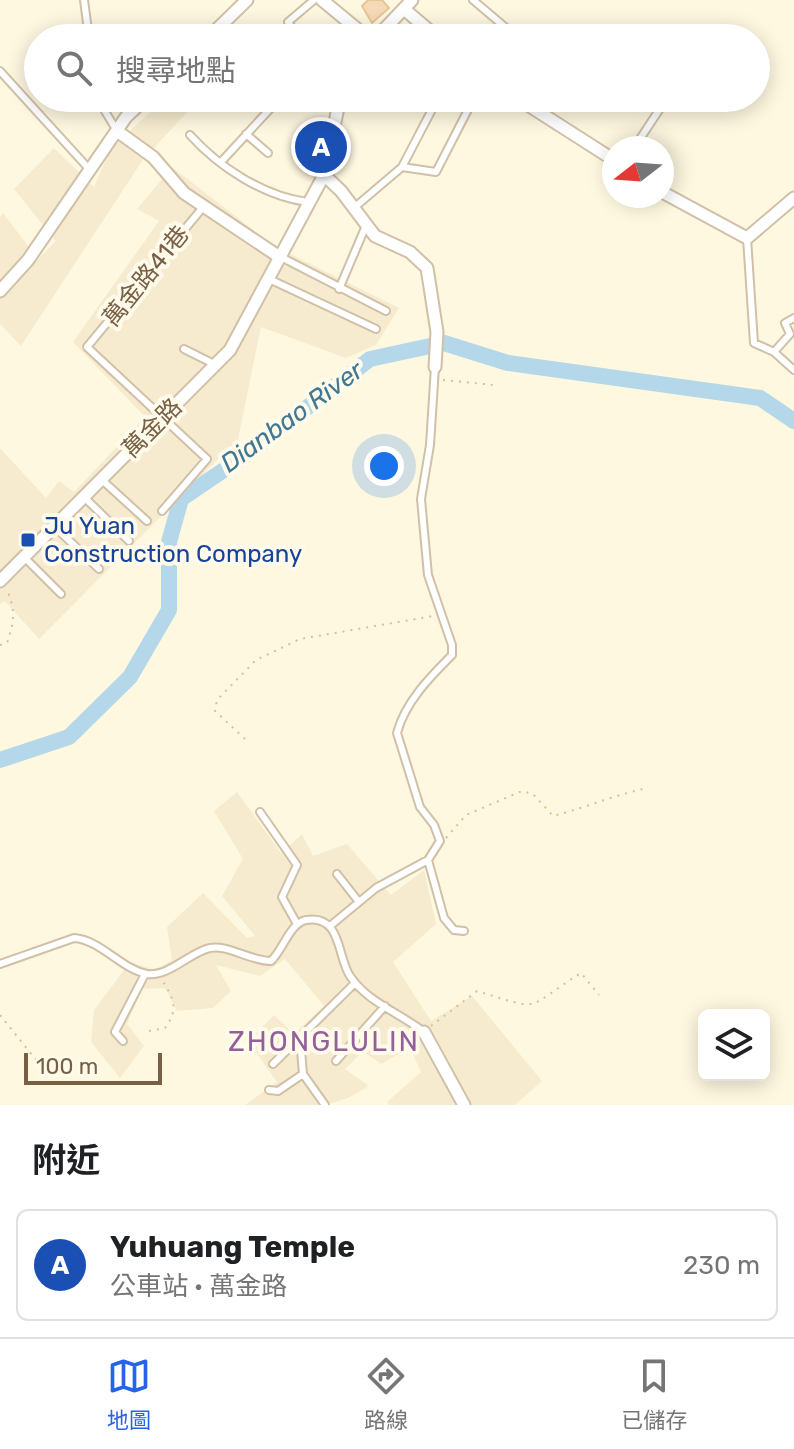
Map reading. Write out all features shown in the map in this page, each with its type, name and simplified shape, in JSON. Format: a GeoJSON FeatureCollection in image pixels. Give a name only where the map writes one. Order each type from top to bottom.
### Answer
{"type":"FeatureCollection","features":[{"type":"Feature","properties":{"kind":"street"},"geometry":{"type":"LineString","coordinates":[[222,24],[247,0]]}},
{"type":"Feature","properties":{"kind":"street"},"geometry":{"type":"LineString","coordinates":[[322,0],[351,24]]}},
{"type":"Feature","properties":{"kind":"street"},"geometry":{"type":"LineString","coordinates":[[389,24],[408,4],[426,24]]}},
{"type":"Feature","properties":{"kind":"street"},"geometry":{"type":"LineString","coordinates":[[0,291],[28,260],[117,131],[134,112]]}},
{"type":"Feature","properties":{"kind":"street","name":"萬金路"},"geometry":{"type":"LineString","coordinates":[[0,581],[230,350],[324,175],[337,112]]}},
{"type":"Feature","properties":{"kind":"street"},"geometry":{"type":"LineString","coordinates":[[539,112],[602,152]]}},
{"type":"Feature","properties":{"kind":"street"},"geometry":{"type":"LineString","coordinates":[[117,131],[153,157],[184,193],[278,256]]}},
{"type":"Feature","properties":{"kind":"street"},"geometry":{"type":"LineString","coordinates":[[324,175],[355,207],[365,228],[421,258],[427,268],[437,332],[435,367]]}},
{"type":"Feature","properties":{"kind":"street"},"geometry":{"type":"LineString","coordinates":[[674,198],[747,238],[794,198]]}},
{"type":"Feature","properties":{"kind":"street"},"geometry":{"type":"LineString","coordinates":[[424,1032],[464,1105]]}},
{"type":"Feature","properties":{"kind":"lane"},"geometry":{"type":"LineString","coordinates":[[84,0],[87,24]]}},
{"type":"Feature","properties":{"kind":"lane"},"geometry":{"type":"LineString","coordinates":[[289,24],[288,22],[314,0]]}},
{"type":"Feature","properties":{"kind":"lane"},"geometry":{"type":"LineString","coordinates":[[473,0],[501,24]]}},
{"type":"Feature","properties":{"kind":"lane"},"geometry":{"type":"LineString","coordinates":[[0,71],[24,97]]}},
{"type":"Feature","properties":{"kind":"lane"},"geometry":{"type":"LineString","coordinates":[[37,112],[90,170]]}},
{"type":"Feature","properties":{"kind":"lane"},"geometry":{"type":"LineString","coordinates":[[105,112],[117,131]]}},
{"type":"Feature","properties":{"kind":"lane"},"geometry":{"type":"LineString","coordinates":[[221,162],[265,112]]}},
{"type":"Feature","properties":{"kind":"lane"},"geometry":{"type":"LineString","coordinates":[[355,207],[402,167],[431,112]]}},
{"type":"Feature","properties":{"kind":"lane"},"geometry":{"type":"LineString","coordinates":[[402,167],[436,172],[467,112]]}},
{"type":"Feature","properties":{"kind":"lane"},"geometry":{"type":"LineString","coordinates":[[642,136],[658,112]]}},
{"type":"Feature","properties":{"kind":"lane"},"geometry":{"type":"LineString","coordinates":[[246,134],[268,153]]}},
{"type":"Feature","properties":{"kind":"lane"},"geometry":{"type":"LineString","coordinates":[[190,135],[221,162],[274,195],[307,202]]}},
{"type":"Feature","properties":{"kind":"lane","name":"萬金路41巷"},"geometry":{"type":"LineString","coordinates":[[162,418],[87,347],[204,206]]}},
{"type":"Feature","properties":{"kind":"lane"},"geometry":{"type":"LineString","coordinates":[[339,289],[365,228]]}},
{"type":"Feature","properties":{"kind":"lane"},"geometry":{"type":"LineString","coordinates":[[747,238],[754,343],[774,352],[794,370]]}},
{"type":"Feature","properties":{"kind":"lane"},"geometry":{"type":"LineString","coordinates":[[278,256],[386,311]]}},
{"type":"Feature","properties":{"kind":"lane"},"geometry":{"type":"LineString","coordinates":[[269,279],[376,329]]}},
{"type":"Feature","properties":{"kind":"lane"},"geometry":{"type":"LineString","coordinates":[[774,352],[790,334],[785,323],[794,318]]}},
{"type":"Feature","properties":{"kind":"lane"},"geometry":{"type":"LineString","coordinates":[[184,349],[216,365]]}},
{"type":"Feature","properties":{"kind":"lane"},"geometry":{"type":"LineString","coordinates":[[330,926],[376,888],[428,860],[440,841],[434,825],[420,807],[397,733],[400,722],[427,680],[452,655],[428,575],[421,499],[435,367]]}},
{"type":"Feature","properties":{"kind":"lane"},"geometry":{"type":"LineString","coordinates":[[162,418],[207,459],[162,511]]}},
{"type":"Feature","properties":{"kind":"lane"},"geometry":{"type":"LineString","coordinates":[[102,480],[147,521]]}},
{"type":"Feature","properties":{"kind":"lane"},"geometry":{"type":"LineString","coordinates":[[85,498],[129,541]]}},
{"type":"Feature","properties":{"kind":"lane"},"geometry":{"type":"LineString","coordinates":[[55,527],[99,569]]}},
{"type":"Feature","properties":{"kind":"lane"},"geometry":{"type":"LineString","coordinates":[[24,557],[61,594]]}},
{"type":"Feature","properties":{"kind":"lane"},"geometry":{"type":"LineString","coordinates":[[260,812],[297,865],[282,897],[297,924]]}},
{"type":"Feature","properties":{"kind":"lane"},"geometry":{"type":"LineString","coordinates":[[428,860],[444,918],[454,930],[464,931]]}},
{"type":"Feature","properties":{"kind":"lane"},"geometry":{"type":"LineString","coordinates":[[337,874],[359,902]]}},
{"type":"Feature","properties":{"kind":"lane"},"geometry":{"type":"LineString","coordinates":[[0,964],[74,938],[145,974],[157,973],[210,948],[221,947],[248,959],[271,961],[297,924],[308,920],[330,926]]}},
{"type":"Feature","properties":{"kind":"lane"},"geometry":{"type":"LineString","coordinates":[[330,926],[355,983],[424,1032]]}},
{"type":"Feature","properties":{"kind":"lane"},"geometry":{"type":"LineString","coordinates":[[123,1041],[115,1032],[145,974]]}},
{"type":"Feature","properties":{"kind":"lane"},"geometry":{"type":"LineString","coordinates":[[273,1064],[355,983]]}},
{"type":"Feature","properties":{"kind":"lane"},"geometry":{"type":"LineString","coordinates":[[336,1061],[385,1006]]}},
{"type":"Feature","properties":{"kind":"lane"},"geometry":{"type":"LineString","coordinates":[[300,1038],[303,1074],[325,1105]]}},
{"type":"Feature","properties":{"kind":"lane"},"geometry":{"type":"LineString","coordinates":[[269,1090],[278,1091],[303,1074]]}},
{"type":"Feature","properties":{"kind":"path"},"geometry":{"type":"LineString","coordinates":[[434,380],[494,385]]}},
{"type":"Feature","properties":{"kind":"path"},"geometry":{"type":"LineString","coordinates":[[0,581],[13,603],[14,622],[7,643],[0,645]]}},
{"type":"Feature","properties":{"kind":"path"},"geometry":{"type":"LineString","coordinates":[[245,739],[215,711],[217,700],[256,660],[300,639],[442,614]]}},
{"type":"Feature","properties":{"kind":"path"},"geometry":{"type":"LineString","coordinates":[[440,841],[466,815],[522,791],[533,794],[553,816],[592,806],[611,796],[643,789]]}},
{"type":"Feature","properties":{"kind":"path"},"geometry":{"type":"LineString","coordinates":[[149,1031],[167,1025],[175,1006],[157,973]]}},
{"type":"Feature","properties":{"kind":"path"},"geometry":{"type":"LineString","coordinates":[[424,1032],[477,991],[511,1004],[534,1006],[581,973],[599,995]]}},
{"type":"Feature","properties":{"kind":"path"},"geometry":{"type":"LineString","coordinates":[[0,1015],[48,1075]]}},
{"type":"Feature","properties":{"kind":"shaded area"},"geometry":{"type":"Polygon","coordinates":[[[150,112],[187,112],[142,161],[21,346],[0,324],[0,217],[3,213],[38,259],[56,241],[14,189],[54,148],[94,187],[110,150],[150,112]]]}},
{"type":"Feature","properties":{"kind":"shaded area"},"geometry":{"type":"Polygon","coordinates":[[[172,167],[274,246],[399,308],[376,345],[346,358],[261,327],[238,439],[39,639],[5,601],[0,604],[0,448],[46,498],[59,481],[74,492],[145,417],[73,342],[159,221],[137,209],[172,167]]]}},
{"type":"Feature","properties":{"kind":"shaded area"},"geometry":{"type":"Polygon","coordinates":[[[237,792],[281,853],[302,834],[313,856],[347,844],[391,895],[424,870],[436,924],[393,962],[431,1021],[472,996],[542,1081],[515,1105],[389,1105],[387,1102],[421,1072],[410,1048],[381,1064],[363,1051],[345,1069],[369,1086],[348,1098],[326,1105],[245,1105],[277,1082],[248,1041],[274,1015],[294,1034],[324,1006],[285,959],[260,976],[216,965],[231,991],[213,1008],[177,1011],[165,988],[142,989],[127,1024],[144,1046],[120,1078],[91,1042],[94,1010],[130,962],[156,970],[172,960],[167,927],[203,893],[247,938],[255,936],[222,896],[243,859],[214,811],[237,792]]]}},
{"type":"Feature","properties":{"kind":"building"},"geometry":{"type":"Polygon","coordinates":[[[368,0],[382,0],[389,8],[372,23],[362,6],[368,0]]]}},
{"type":"Feature","properties":{"kind":"waterway","name":"Dianbao River"},"geometry":{"type":"LineString","coordinates":[[0,760],[69,737],[130,677],[169,610],[169,542],[181,499],[243,457],[370,359],[444,343],[508,363],[760,398],[794,421]]}},
{"type":"Feature","properties":{"kind":"place","name":"Yuhuang Temple"},"geometry":{"type":"Point","coordinates":[321,147]}},
{"type":"Feature","properties":{"kind":"place","name":"Ju Yuan Construction Company"},"geometry":{"type":"Point","coordinates":[28,540]}},
{"type":"Feature","properties":{"kind":"district","name":"ZHONGLULIN"},"geometry":{"type":"Point","coordinates":[324,1041]}}]}
